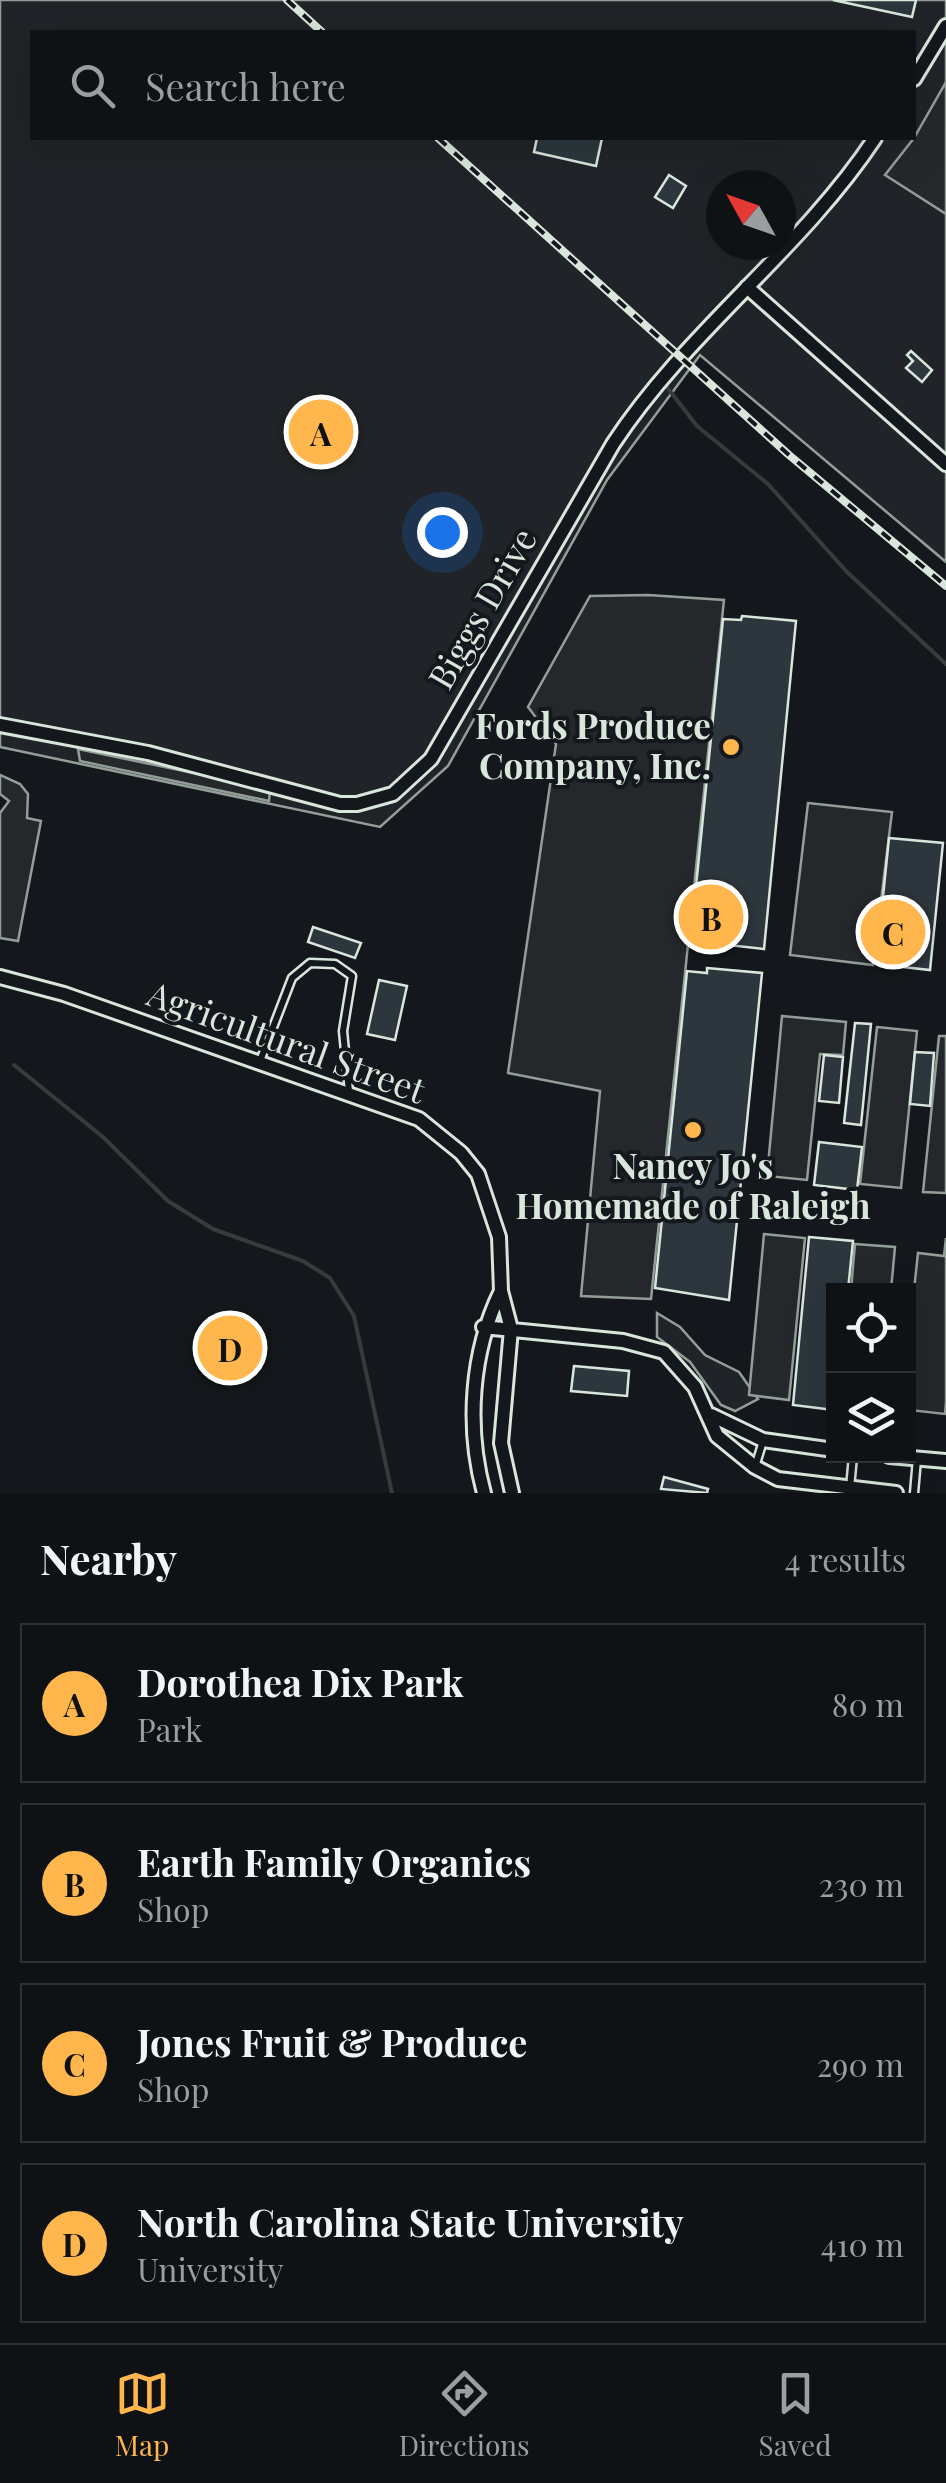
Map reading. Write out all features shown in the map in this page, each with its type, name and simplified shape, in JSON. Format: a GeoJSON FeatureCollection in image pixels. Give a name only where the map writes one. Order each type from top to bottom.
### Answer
{"type":"FeatureCollection","features":[{"type":"Feature","properties":{"kind":"street"},"geometry":{"type":"LineString","coordinates":[[916,76],[946,26]]}},
{"type":"Feature","properties":{"kind":"street","name":"Biggs Drive"},"geometry":{"type":"LineString","coordinates":[[0,726],[148,753],[340,804],[393,794],[431,759],[630,418],[835,190],[873,140]]}},
{"type":"Feature","properties":{"kind":"street"},"geometry":{"type":"LineString","coordinates":[[747,287],[946,464]]}},
{"type":"Feature","properties":{"kind":"street","name":"Agricultural Street"},"geometry":{"type":"LineString","coordinates":[[0,978],[64,994],[419,1119],[461,1152],[478,1174],[499,1238],[501,1290],[511,1329],[501,1430],[512,1493]]}},
{"type":"Feature","properties":{"kind":"street","name":"Agricultural Street"},"geometry":{"type":"LineString","coordinates":[[484,1493],[472,1437],[484,1327],[501,1290]]}},
{"type":"Feature","properties":{"kind":"street"},"geometry":{"type":"LineString","coordinates":[[484,1327],[634,1343],[664,1352],[696,1387],[718,1436],[755,1467],[778,1479],[896,1493]]}},
{"type":"Feature","properties":{"kind":"street"},"geometry":{"type":"LineString","coordinates":[[711,1416],[763,1440],[826,1449]]}},
{"type":"Feature","properties":{"kind":"street"},"geometry":{"type":"LineString","coordinates":[[917,1458],[946,1462]]}},
{"type":"Feature","properties":{"kind":"lane"},"geometry":{"type":"LineString","coordinates":[[260,1061],[292,978],[310,963],[335,964],[352,976],[344,1031],[349,1093]]}},
{"type":"Feature","properties":{"kind":"lane"},"geometry":{"type":"LineString","coordinates":[[755,1467],[763,1440]]}},
{"type":"Feature","properties":{"kind":"lane"},"geometry":{"type":"LineString","coordinates":[[914,1493],[917,1458]]}},
{"type":"Feature","properties":{"kind":"lane"},"geometry":{"type":"LineString","coordinates":[[850,1488],[852,1463]]}},
{"type":"Feature","properties":{"kind":"shaded area"},"geometry":{"type":"Polygon","coordinates":[[[0,0],[946,0],[946,562],[700,355],[607,480],[448,766],[380,827],[0,747],[0,0]]]}},
{"type":"Feature","properties":{"kind":"shaded area"},"geometry":{"type":"Polygon","coordinates":[[[946,82],[946,214],[885,175],[916,140],[946,82]]]}},
{"type":"Feature","properties":{"kind":"shaded area"},"geometry":{"type":"Polygon","coordinates":[[[590,596],[724,600],[651,1299],[581,1296],[600,1091],[508,1073],[556,744],[528,707],[590,596]]]}},
{"type":"Feature","properties":{"kind":"shaded area"},"geometry":{"type":"Polygon","coordinates":[[[78,749],[270,789],[269,801],[80,761],[78,749]]]}},
{"type":"Feature","properties":{"kind":"shaded area"},"geometry":{"type":"Polygon","coordinates":[[[0,775],[20,784],[28,794],[27,818],[41,821],[18,941],[0,938],[0,813],[9,801],[0,794],[0,775]]]}},
{"type":"Feature","properties":{"kind":"shaded area"},"geometry":{"type":"Polygon","coordinates":[[[808,803],[892,812],[873,965],[790,955],[808,803]]]}},
{"type":"Feature","properties":{"kind":"shaded area"},"geometry":{"type":"Polygon","coordinates":[[[782,1016],[846,1022],[843,1055],[820,1054],[807,1180],[767,1176],[782,1016]]]}},
{"type":"Feature","properties":{"kind":"shaded area"},"geometry":{"type":"Polygon","coordinates":[[[877,1027],[917,1031],[901,1188],[860,1184],[877,1027]]]}},
{"type":"Feature","properties":{"kind":"shaded area"},"geometry":{"type":"Polygon","coordinates":[[[939,1036],[946,1036],[946,1193],[923,1192],[939,1036]]]}},
{"type":"Feature","properties":{"kind":"shaded area"},"geometry":{"type":"Polygon","coordinates":[[[764,1234],[805,1238],[789,1400],[749,1395],[764,1234]]]}},
{"type":"Feature","properties":{"kind":"shaded area"},"geometry":{"type":"Polygon","coordinates":[[[946,1238],[945,1414],[916,1411],[915,1283],[918,1253],[944,1256],[946,1238]]]}},
{"type":"Feature","properties":{"kind":"shaded area"},"geometry":{"type":"Polygon","coordinates":[[[855,1244],[895,1247],[892,1283],[852,1283],[855,1244]]]}},
{"type":"Feature","properties":{"kind":"shaded area"},"geometry":{"type":"Polygon","coordinates":[[[657,1313],[680,1327],[705,1355],[739,1372],[758,1399],[735,1411],[721,1405],[690,1362],[657,1337],[657,1313]]]}},
{"type":"Feature","properties":{"kind":"building"},"geometry":{"type":"Polygon","coordinates":[[[833,0],[916,0],[912,17],[833,0]]]}},
{"type":"Feature","properties":{"kind":"building"},"geometry":{"type":"Polygon","coordinates":[[[537,140],[602,140],[596,166],[534,152],[537,140]]]}},
{"type":"Feature","properties":{"kind":"building"},"geometry":{"type":"Polygon","coordinates":[[[669,175],[686,186],[673,208],[655,197],[669,175]]]}},
{"type":"Feature","properties":{"kind":"building"},"geometry":{"type":"Polygon","coordinates":[[[911,351],[932,370],[922,382],[906,368],[913,361],[907,355],[911,351]]]}},
{"type":"Feature","properties":{"kind":"building"},"geometry":{"type":"Polygon","coordinates":[[[742,616],[796,621],[764,949],[710,943],[710,938],[691,936],[723,619],[741,620],[742,616]]]}},
{"type":"Feature","properties":{"kind":"building"},"geometry":{"type":"Polygon","coordinates":[[[889,838],[943,843],[930,970],[876,964],[889,838]]]}},
{"type":"Feature","properties":{"kind":"building"},"geometry":{"type":"Polygon","coordinates":[[[313,927],[361,943],[355,958],[308,942],[313,927]]]}},
{"type":"Feature","properties":{"kind":"building"},"geometry":{"type":"Polygon","coordinates":[[[707,968],[762,973],[729,1300],[655,1288],[687,971],[707,973],[707,968]]]}},
{"type":"Feature","properties":{"kind":"building"},"geometry":{"type":"Polygon","coordinates":[[[379,980],[407,986],[395,1040],[367,1034],[379,980]]]}},
{"type":"Feature","properties":{"kind":"building"},"geometry":{"type":"Polygon","coordinates":[[[855,1023],[871,1024],[861,1125],[844,1123],[855,1023]]]}},
{"type":"Feature","properties":{"kind":"building"},"geometry":{"type":"Polygon","coordinates":[[[915,1052],[934,1053],[930,1106],[910,1104],[915,1052]]]}},
{"type":"Feature","properties":{"kind":"building"},"geometry":{"type":"Polygon","coordinates":[[[824,1055],[843,1057],[839,1103],[819,1101],[824,1055]]]}},
{"type":"Feature","properties":{"kind":"building"},"geometry":{"type":"Polygon","coordinates":[[[819,1142],[862,1147],[857,1190],[814,1185],[819,1142]]]}},
{"type":"Feature","properties":{"kind":"building"},"geometry":{"type":"Polygon","coordinates":[[[809,1237],[853,1241],[849,1283],[826,1283],[826,1409],[793,1405],[809,1237]]]}},
{"type":"Feature","properties":{"kind":"building"},"geometry":{"type":"Polygon","coordinates":[[[574,1366],[629,1371],[627,1396],[571,1391],[574,1366]]]}},
{"type":"Feature","properties":{"kind":"building"},"geometry":{"type":"Polygon","coordinates":[[[664,1477],[708,1489],[707,1493],[661,1489],[664,1477]]]}},
{"type":"Feature","properties":{"kind":"waterway"},"geometry":{"type":"LineString","coordinates":[[663,382],[697,426],[768,484],[847,572],[946,664]]}},
{"type":"Feature","properties":{"kind":"waterway"},"geometry":{"type":"LineString","coordinates":[[14,1065],[103,1137],[168,1201],[213,1229],[303,1261],[330,1278],[354,1316],[392,1493]]}},
{"type":"Feature","properties":{"kind":"railway"},"geometry":{"type":"LineString","coordinates":[[287,0],[320,30]]}},
{"type":"Feature","properties":{"kind":"railway"},"geometry":{"type":"LineString","coordinates":[[440,140],[789,455],[946,586]]}},
{"type":"Feature","properties":{"kind":"place","name":"Dorothea Dix Park"},"geometry":{"type":"Point","coordinates":[321,432]}},
{"type":"Feature","properties":{"kind":"place","name":"Fords Produce Company, Inc."},"geometry":{"type":"Point","coordinates":[731,747]}},
{"type":"Feature","properties":{"kind":"place","name":"Earth Family Organics"},"geometry":{"type":"Point","coordinates":[711,917]}},
{"type":"Feature","properties":{"kind":"place","name":"Jones Fruit & Produce"},"geometry":{"type":"Point","coordinates":[893,932]}},
{"type":"Feature","properties":{"kind":"place","name":"Nancy Jo's Homemade of Raleigh"},"geometry":{"type":"Point","coordinates":[693,1130]}},
{"type":"Feature","properties":{"kind":"place","name":"North Carolina State University"},"geometry":{"type":"Point","coordinates":[230,1348]}}]}
